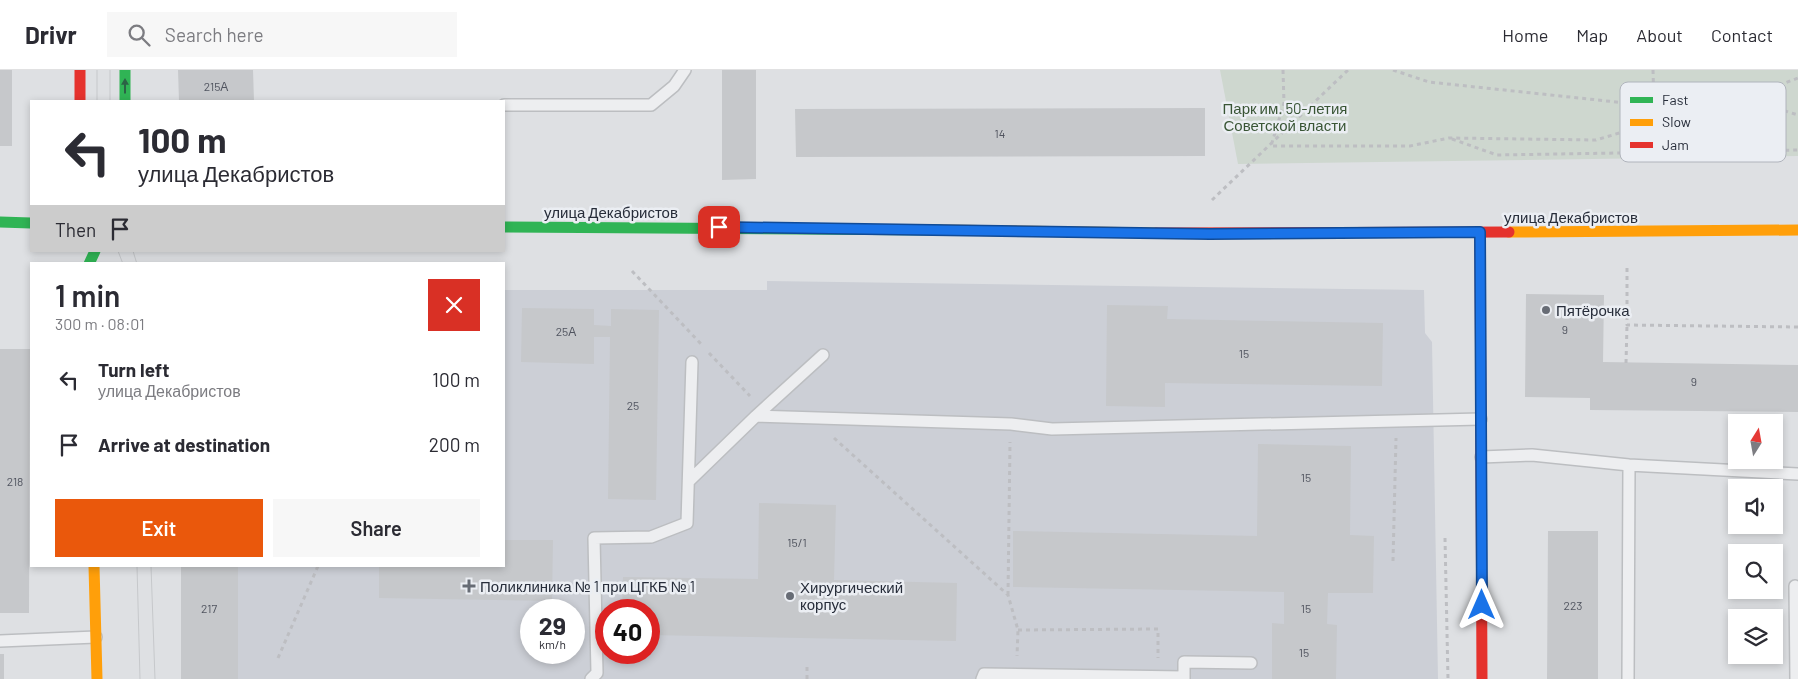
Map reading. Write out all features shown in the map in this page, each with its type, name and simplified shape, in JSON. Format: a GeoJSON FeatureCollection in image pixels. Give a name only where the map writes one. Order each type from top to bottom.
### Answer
{"type":"FeatureCollection","features":[{"type":"Feature","properties":{"kind":"main road"},"geometry":{"type":"LineString","coordinates":[[80,70],[80,100]]}},
{"type":"Feature","properties":{"kind":"main road"},"geometry":{"type":"LineString","coordinates":[[125,70],[125,100]]}},
{"type":"Feature","properties":{"kind":"main road"},"geometry":{"type":"LineString","coordinates":[[0,222],[30,223]]}},
{"type":"Feature","properties":{"kind":"main road","name":"улица Декабристов"},"geometry":{"type":"LineString","coordinates":[[505,227],[768,228],[1210,234],[1798,230]]}},
{"type":"Feature","properties":{"kind":"main road"},"geometry":{"type":"LineString","coordinates":[[1480,232],[1482,679]]}},
{"type":"Feature","properties":{"kind":"main road"},"geometry":{"type":"LineString","coordinates":[[94,567],[97,679]]}},
{"type":"Feature","properties":{"kind":"lane"},"geometry":{"type":"LineString","coordinates":[[505,105],[651,105],[674,86],[684,70]]}},
{"type":"Feature","properties":{"kind":"lane"},"geometry":{"type":"LineString","coordinates":[[689,480],[756,416],[766,404],[823,355]]}},
{"type":"Feature","properties":{"kind":"lane"},"geometry":{"type":"LineString","coordinates":[[591,679],[597,673],[594,538],[651,537],[687,523],[692,362]]}},
{"type":"Feature","properties":{"kind":"lane"},"geometry":{"type":"LineString","coordinates":[[756,416],[1011,424],[1052,429],[1481,419]]}},
{"type":"Feature","properties":{"kind":"lane"},"geometry":{"type":"LineString","coordinates":[[1481,456],[1532,455],[1628,464],[1798,474]]}},
{"type":"Feature","properties":{"kind":"lane"},"geometry":{"type":"LineString","coordinates":[[1628,464],[1628,679]]}},
{"type":"Feature","properties":{"kind":"lane"},"geometry":{"type":"LineString","coordinates":[[1795,586],[1796,679]]}},
{"type":"Feature","properties":{"kind":"lane"},"geometry":{"type":"LineString","coordinates":[[0,641],[96,637]]}},
{"type":"Feature","properties":{"kind":"lane"},"geometry":{"type":"LineString","coordinates":[[982,679],[984,674],[1184,678],[1184,662],[1251,663]]}},
{"type":"Feature","properties":{"kind":"path"},"geometry":{"type":"LineString","coordinates":[[1271,146],[1284,103],[1283,70]]}},
{"type":"Feature","properties":{"kind":"path"},"geometry":{"type":"LineString","coordinates":[[1212,200],[1271,146],[1348,70]]}},
{"type":"Feature","properties":{"kind":"path"},"geometry":{"type":"LineString","coordinates":[[1393,70],[1429,82],[1620,102]]}},
{"type":"Feature","properties":{"kind":"path"},"geometry":{"type":"LineString","coordinates":[[1786,83],[1798,78]]}},
{"type":"Feature","properties":{"kind":"path"},"geometry":{"type":"LineString","coordinates":[[1786,111],[1798,115]]}},
{"type":"Feature","properties":{"kind":"path"},"geometry":{"type":"LineString","coordinates":[[1271,146],[1410,146],[1449,138],[1596,140],[1620,133]]}},
{"type":"Feature","properties":{"kind":"path"},"geometry":{"type":"LineString","coordinates":[[1449,138],[1497,155],[1620,153]]}},
{"type":"Feature","properties":{"kind":"path"},"geometry":{"type":"LineString","coordinates":[[1626,363],[1627,268]]}},
{"type":"Feature","properties":{"kind":"path"},"geometry":{"type":"LineString","coordinates":[[632,271],[749,396],[766,404]]}},
{"type":"Feature","properties":{"kind":"path"},"geometry":{"type":"LineString","coordinates":[[1627,325],[1798,327]]}},
{"type":"Feature","properties":{"kind":"path"},"geometry":{"type":"LineString","coordinates":[[813,418],[1008,595]]}},
{"type":"Feature","properties":{"kind":"path"},"geometry":{"type":"LineString","coordinates":[[1393,561],[1396,422]]}},
{"type":"Feature","properties":{"kind":"path"},"geometry":{"type":"LineString","coordinates":[[1011,424],[1008,595],[1018,630],[1017,674]]}},
{"type":"Feature","properties":{"kind":"path"},"geometry":{"type":"LineString","coordinates":[[1445,538],[1448,679]]}},
{"type":"Feature","properties":{"kind":"path"},"geometry":{"type":"LineString","coordinates":[[278,658],[318,567]]}},
{"type":"Feature","properties":{"kind":"path"},"geometry":{"type":"LineString","coordinates":[[1018,630],[1158,629],[1158,676]]}},
{"type":"Feature","properties":{"kind":"path"},"geometry":{"type":"LineString","coordinates":[[807,665],[807,679]]}},
{"type":"Feature","properties":{"kind":"shaded area"},"geometry":{"type":"Polygon","coordinates":[[[767,281],[1424,290],[1425,333],[1432,342],[1438,679],[209,679],[210,567],[505,567],[505,290],[767,290],[767,281]]]}},
{"type":"Feature","properties":{"kind":"green space","name":"Парк им. 50-летия Советской власти"},"geometry":{"type":"Polygon","coordinates":[[[1220,70],[1798,70],[1798,156],[1786,156],[1786,82],[1620,82],[1620,159],[1238,164],[1220,70]]]}},
{"type":"Feature","properties":{"kind":"building"},"geometry":{"type":"Polygon","coordinates":[[[0,70],[12,70],[12,146],[0,146],[0,70]]]}},
{"type":"Feature","properties":{"kind":"building"},"geometry":{"type":"Polygon","coordinates":[[[178,70],[253,70],[254,100],[179,100],[178,70]]]}},
{"type":"Feature","properties":{"kind":"building"},"geometry":{"type":"Polygon","coordinates":[[[722,70],[756,70],[756,179],[722,180],[722,70]]]}},
{"type":"Feature","properties":{"kind":"building"},"geometry":{"type":"Polygon","coordinates":[[[1205,108],[1205,156],[796,157],[795,109],[1205,108]]]}},
{"type":"Feature","properties":{"kind":"building"},"geometry":{"type":"Polygon","coordinates":[[[1526,294],[1604,295],[1603,362],[1798,365],[1798,412],[1590,410],[1590,398],[1525,397],[1526,294]]]}},
{"type":"Feature","properties":{"kind":"building"},"geometry":{"type":"Polygon","coordinates":[[[1107,305],[1168,306],[1167,319],[1383,323],[1382,386],[1165,383],[1165,407],[1106,406],[1107,305]]]}},
{"type":"Feature","properties":{"kind":"building"},"geometry":{"type":"Polygon","coordinates":[[[522,308],[594,309],[594,325],[611,326],[611,309],[659,310],[656,500],[608,499],[610,337],[594,337],[594,364],[521,362],[522,308]]]}},
{"type":"Feature","properties":{"kind":"building"},"geometry":{"type":"Polygon","coordinates":[[[0,349],[30,349],[29,613],[0,613],[0,349]]]}},
{"type":"Feature","properties":{"kind":"building"},"geometry":{"type":"Polygon","coordinates":[[[1258,444],[1351,446],[1350,535],[1374,536],[1373,593],[1328,593],[1327,624],[1337,625],[1336,679],[1272,679],[1272,623],[1284,624],[1284,592],[1013,587],[1013,531],[1257,536],[1258,444]]]}},
{"type":"Feature","properties":{"kind":"building","name":"Хирургический корпус"},"geometry":{"type":"Polygon","coordinates":[[[759,503],[836,505],[834,580],[957,583],[956,641],[660,635],[660,599],[622,599],[623,577],[758,579],[759,503]]]}},
{"type":"Feature","properties":{"kind":"building"},"geometry":{"type":"Polygon","coordinates":[[[1548,531],[1598,531],[1598,679],[1547,679],[1548,531]]]}},
{"type":"Feature","properties":{"kind":"building"},"geometry":{"type":"Polygon","coordinates":[[[505,540],[553,540],[552,599],[520,600],[379,598],[379,567],[505,567],[505,540]]]}},
{"type":"Feature","properties":{"kind":"building"},"geometry":{"type":"Polygon","coordinates":[[[181,567],[238,567],[238,679],[181,679],[181,567]]]}},
{"type":"Feature","properties":{"kind":"building"},"geometry":{"type":"Polygon","coordinates":[[[0,654],[4,654],[4,679],[0,679],[0,654]]]}},
{"type":"Feature","properties":{"kind":"tram line"},"geometry":{"type":"LineString","coordinates":[[97,70],[97,100]]}},
{"type":"Feature","properties":{"kind":"tram line"},"geometry":{"type":"LineString","coordinates":[[110,70],[110,100]]}},
{"type":"Feature","properties":{"kind":"tram line"},"geometry":{"type":"LineString","coordinates":[[118,252],[122,262]]}},
{"type":"Feature","properties":{"kind":"tram line"},"geometry":{"type":"LineString","coordinates":[[133,252],[136,262]]}},
{"type":"Feature","properties":{"kind":"tram line"},"geometry":{"type":"LineString","coordinates":[[137,567],[140,679]]}},
{"type":"Feature","properties":{"kind":"tram line"},"geometry":{"type":"LineString","coordinates":[[151,567],[155,679]]}},
{"type":"Feature","properties":{"kind":"traffic: fast"},"geometry":{"type":"LineString","coordinates":[[125,70],[125,100]]}},
{"type":"Feature","properties":{"kind":"traffic: fast"},"geometry":{"type":"LineString","coordinates":[[0,222],[30,223]]}},
{"type":"Feature","properties":{"kind":"traffic: fast"},"geometry":{"type":"LineString","coordinates":[[505,227],[941,230]]}},
{"type":"Feature","properties":{"kind":"traffic: fast"},"geometry":{"type":"LineString","coordinates":[[90,262],[95,252]]}},
{"type":"Feature","properties":{"kind":"traffic: slow"},"geometry":{"type":"LineString","coordinates":[[941,230],[1156,233]]}},
{"type":"Feature","properties":{"kind":"traffic: slow"},"geometry":{"type":"LineString","coordinates":[[1509,232],[1798,230]]}},
{"type":"Feature","properties":{"kind":"traffic: slow"},"geometry":{"type":"LineString","coordinates":[[94,567],[97,679]]}},
{"type":"Feature","properties":{"kind":"traffic: jam"},"geometry":{"type":"LineString","coordinates":[[80,70],[80,100]]}},
{"type":"Feature","properties":{"kind":"traffic: jam"},"geometry":{"type":"LineString","coordinates":[[1480,232],[1482,679]]}},
{"type":"Feature","properties":{"kind":"traffic: jam"},"geometry":{"type":"LineString","coordinates":[[1156,233],[1509,232]]}},
{"type":"Feature","properties":{"kind":"place","name":"Пятёрочка"},"geometry":{"type":"Point","coordinates":[1546,310]}},
{"type":"Feature","properties":{"kind":"place","name":"Поликлиника № 1 при ЦГКБ № 1"},"geometry":{"type":"Point","coordinates":[469,586]}},
{"type":"Feature","properties":{"kind":"place","name":"Хирургический корпус"},"geometry":{"type":"Point","coordinates":[790,596]}},
{"type":"Feature","properties":{"kind":"route"},"geometry":{"type":"LineString","coordinates":[[719,227],[1210,234],[1480,232],[1482,605]]}}]}
